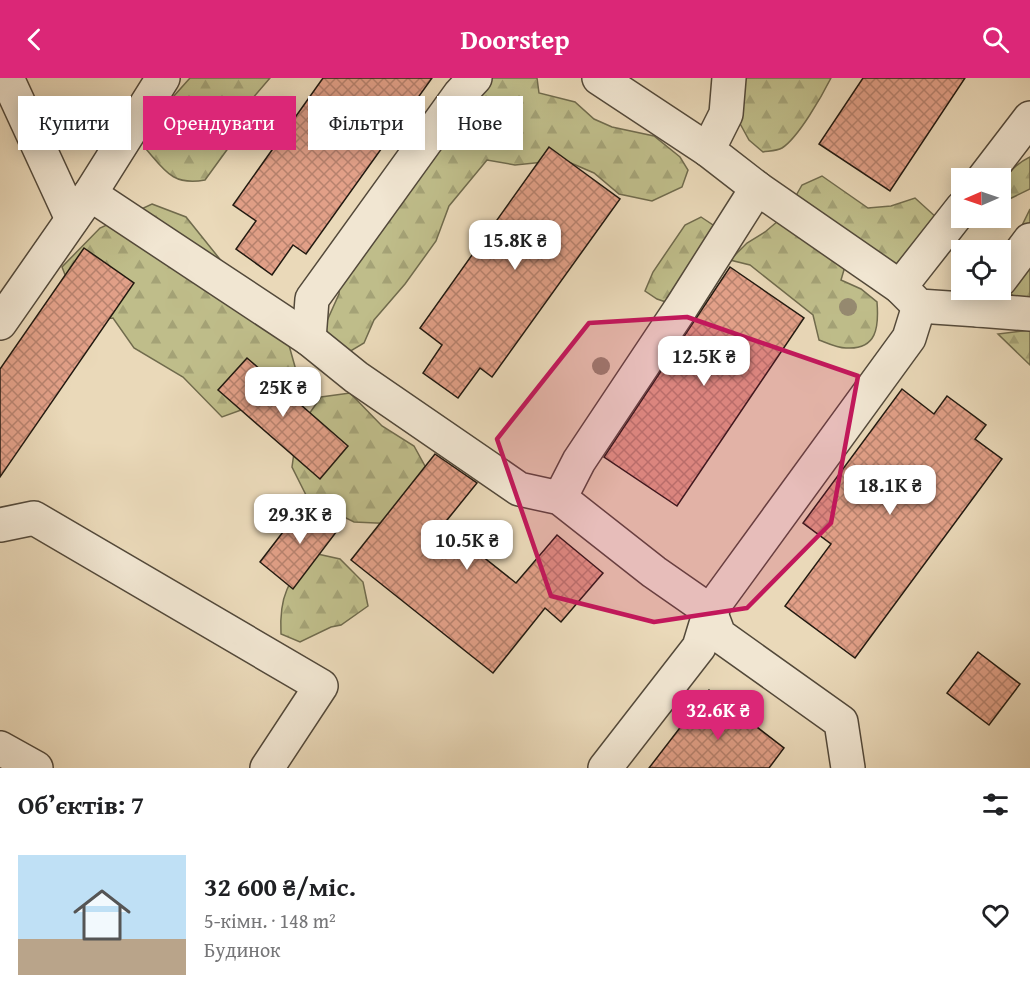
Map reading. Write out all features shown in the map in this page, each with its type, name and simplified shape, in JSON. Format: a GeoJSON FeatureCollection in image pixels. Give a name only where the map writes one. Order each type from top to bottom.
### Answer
{"type":"FeatureCollection","features":[{"type":"Feature","properties":{"kind":"street"},"geometry":{"type":"LineString","coordinates":[[8,78],[81,207],[309,339],[356,377],[519,489],[560,498],[654,572],[710,611],[719,635],[841,722],[848,768]]}},
{"type":"Feature","properties":{"kind":"street"},"geometry":{"type":"LineString","coordinates":[[0,323],[81,207],[163,78]]}},
{"type":"Feature","properties":{"kind":"street"},"geometry":{"type":"LineString","coordinates":[[309,339],[312,299],[460,94],[475,78]]}},
{"type":"Feature","properties":{"kind":"street"},"geometry":{"type":"LineString","coordinates":[[599,78],[708,150],[909,297],[951,299]]}},
{"type":"Feature","properties":{"kind":"street"},"geometry":{"type":"LineString","coordinates":[[708,150],[726,114],[729,78]]}},
{"type":"Feature","properties":{"kind":"street"},"geometry":{"type":"LineString","coordinates":[[992,168],[1030,118]]}},
{"type":"Feature","properties":{"kind":"street"},"geometry":{"type":"LineString","coordinates":[[560,498],[579,461],[758,188]]}},
{"type":"Feature","properties":{"kind":"street"},"geometry":{"type":"LineString","coordinates":[[605,768],[699,647],[710,611],[909,338],[909,297],[951,226]]}},
{"type":"Feature","properties":{"kind":"street"},"geometry":{"type":"LineString","coordinates":[[1011,265],[1030,240]]}},
{"type":"Feature","properties":{"kind":"street"},"geometry":{"type":"LineString","coordinates":[[985,300],[1030,314]]}},
{"type":"Feature","properties":{"kind":"street"},"geometry":{"type":"LineString","coordinates":[[0,525],[34,518],[321,686],[267,768]]}},
{"type":"Feature","properties":{"kind":"street"},"geometry":{"type":"LineString","coordinates":[[0,748],[36,768]]}},
{"type":"Feature","properties":{"kind":"highlighted area"},"geometry":{"type":"Polygon","coordinates":[[[687,317],[858,376],[831,523],[747,608],[654,622],[551,596],[497,439],[589,323],[687,317]]]}},
{"type":"Feature","properties":{"kind":"green space"},"geometry":{"type":"Polygon","coordinates":[[[190,78],[270,78],[255,96],[174,96],[190,78]]]}},
{"type":"Feature","properties":{"kind":"green space"},"geometry":{"type":"Polygon","coordinates":[[[455,78],[537,78],[539,93],[575,102],[594,119],[612,127],[654,136],[680,157],[688,170],[682,187],[652,201],[619,194],[594,173],[564,160],[515,165],[487,160],[449,206],[436,241],[405,284],[374,320],[364,343],[344,355],[326,345],[326,323],[339,294],[340,264],[410,150],[425,150],[425,127],[437,107],[437,150],[523,150],[523,96],[444,96],[455,78]]]}},
{"type":"Feature","properties":{"kind":"green space"},"geometry":{"type":"Polygon","coordinates":[[[746,78],[831,78],[809,116],[788,143],[780,149],[763,152],[749,140],[738,120],[746,78]]]}},
{"type":"Feature","properties":{"kind":"green space"},"geometry":{"type":"Polygon","coordinates":[[[147,150],[227,150],[205,180],[177,179],[147,150]]]}},
{"type":"Feature","properties":{"kind":"green space"},"geometry":{"type":"Polygon","coordinates":[[[1030,157],[1030,189],[1011,198],[1011,171],[1030,157]]]}},
{"type":"Feature","properties":{"kind":"green space"},"geometry":{"type":"Polygon","coordinates":[[[822,176],[868,208],[891,206],[915,198],[937,218],[890,276],[846,263],[841,280],[861,289],[877,302],[874,335],[870,341],[856,348],[839,347],[819,340],[813,315],[750,265],[730,260],[747,243],[765,232],[785,215],[802,185],[822,176]]]}},
{"type":"Feature","properties":{"kind":"green space"},"geometry":{"type":"Polygon","coordinates":[[[152,204],[186,217],[231,273],[278,306],[299,381],[266,401],[222,417],[183,377],[134,348],[113,318],[83,321],[62,267],[100,228],[152,204]]]}},
{"type":"Feature","properties":{"kind":"green space"},"geometry":{"type":"Polygon","coordinates":[[[1030,209],[1029,307],[1011,294],[1011,248],[1030,209]]]}},
{"type":"Feature","properties":{"kind":"green space"},"geometry":{"type":"Polygon","coordinates":[[[701,217],[719,229],[666,302],[657,299],[645,291],[653,272],[685,225],[701,217]]]}},
{"type":"Feature","properties":{"kind":"green space"},"geometry":{"type":"Polygon","coordinates":[[[1030,330],[1030,365],[998,334],[1030,330]]]}},
{"type":"Feature","properties":{"kind":"green space"},"geometry":{"type":"Polygon","coordinates":[[[350,393],[382,426],[414,446],[431,477],[398,524],[354,522],[308,499],[292,467],[297,431],[321,397],[350,393]]]}},
{"type":"Feature","properties":{"kind":"green space"},"geometry":{"type":"Polygon","coordinates":[[[313,553],[340,559],[363,582],[368,606],[341,625],[331,627],[300,642],[281,634],[282,609],[291,581],[313,553]]]}},
{"type":"Feature","properties":{"kind":"building"},"geometry":{"type":"Polygon","coordinates":[[[323,78],[432,78],[419,96],[310,96],[323,78]]]}},
{"type":"Feature","properties":{"kind":"building"},"geometry":{"type":"Polygon","coordinates":[[[863,78],[965,78],[890,191],[819,144],[863,78]]]}},
{"type":"Feature","properties":{"kind":"building"},"geometry":{"type":"Polygon","coordinates":[[[308,99],[308,150],[380,150],[306,254],[293,245],[272,275],[236,249],[256,221],[233,205],[272,150],[296,150],[296,116],[308,99]]]}},
{"type":"Feature","properties":{"kind":"building"},"geometry":{"type":"Polygon","coordinates":[[[549,147],[620,199],[492,377],[480,368],[458,398],[423,373],[442,345],[420,328],[549,147]]]}},
{"type":"Feature","properties":{"kind":"building"},"geometry":{"type":"Polygon","coordinates":[[[84,248],[134,283],[0,477],[0,369],[84,248]]]}},
{"type":"Feature","properties":{"kind":"building"},"geometry":{"type":"Polygon","coordinates":[[[730,267],[804,318],[677,506],[604,457],[730,267]]]}},
{"type":"Feature","properties":{"kind":"building"},"geometry":{"type":"Polygon","coordinates":[[[247,358],[348,446],[320,479],[218,390],[247,358]]]}},
{"type":"Feature","properties":{"kind":"building"},"geometry":{"type":"Polygon","coordinates":[[[902,389],[934,414],[947,396],[986,425],[975,439],[1002,459],[855,658],[785,606],[831,544],[803,523],[902,389]]]}},
{"type":"Feature","properties":{"kind":"building"},"geometry":{"type":"Polygon","coordinates":[[[435,454],[477,483],[443,525],[516,583],[557,535],[603,573],[561,622],[545,608],[493,673],[351,560],[435,454]]]}},
{"type":"Feature","properties":{"kind":"building"},"geometry":{"type":"Polygon","coordinates":[[[306,502],[340,527],[293,589],[260,562],[306,502]]]}},
{"type":"Feature","properties":{"kind":"building"},"geometry":{"type":"Polygon","coordinates":[[[978,652],[1020,684],[989,725],[947,693],[978,652]]]}},
{"type":"Feature","properties":{"kind":"building"},"geometry":{"type":"Polygon","coordinates":[[[709,690],[784,748],[769,768],[649,768],[709,690]]]}}]}
